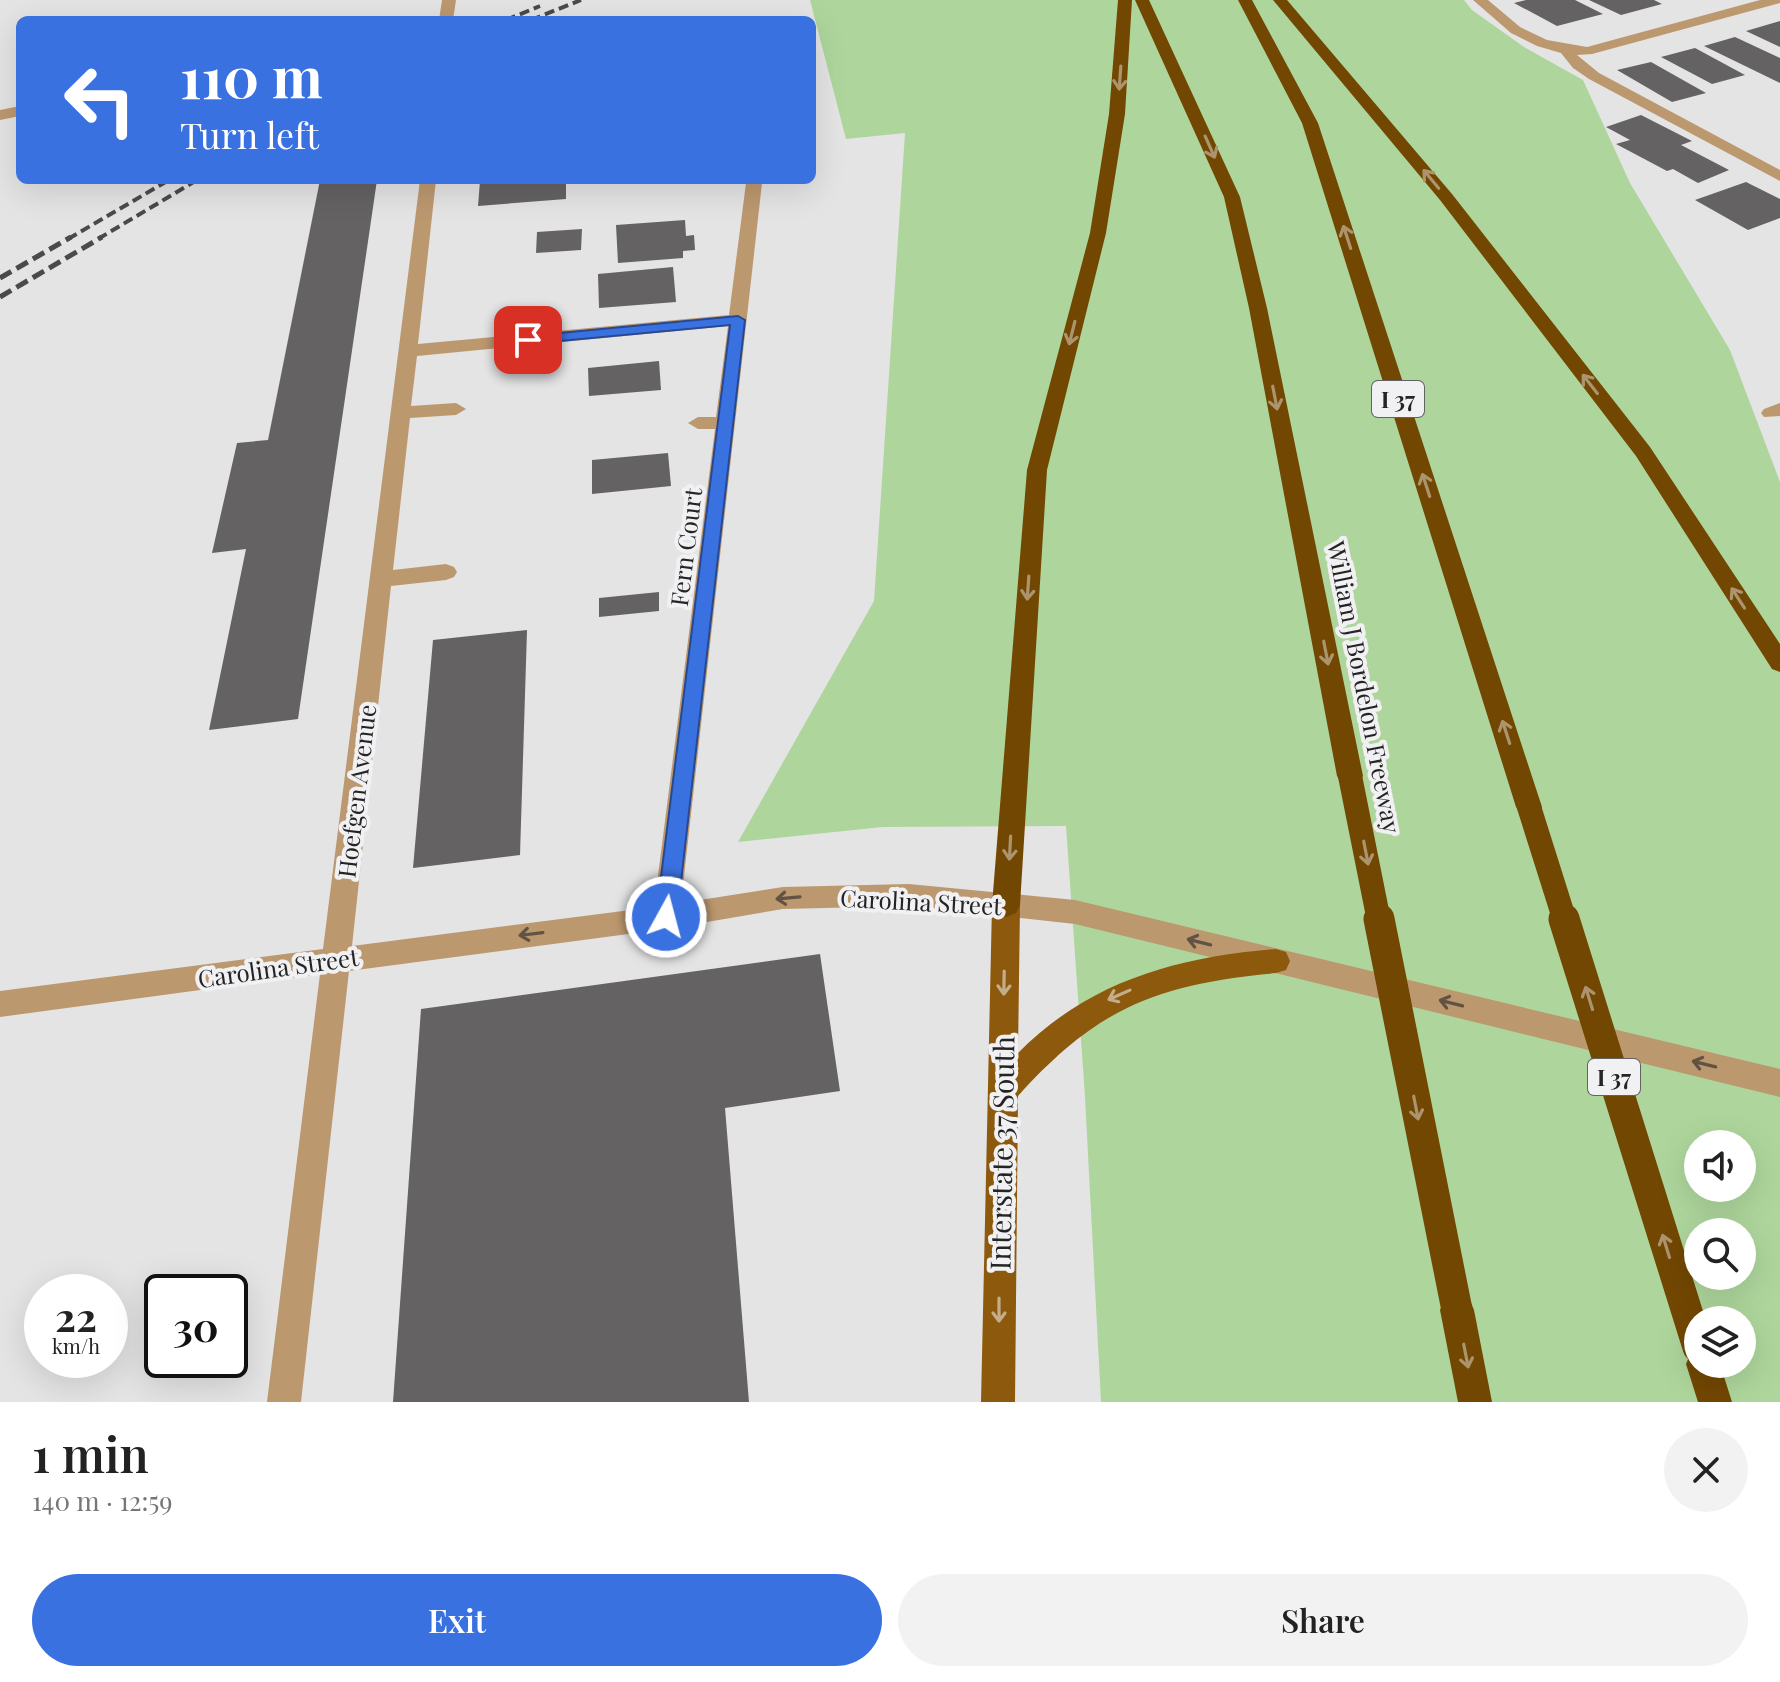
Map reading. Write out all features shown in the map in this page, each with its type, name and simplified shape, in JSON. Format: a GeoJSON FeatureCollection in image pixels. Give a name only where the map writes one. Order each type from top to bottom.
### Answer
{"type":"FeatureCollection","features":[{"type":"Feature","properties":{"kind":"highway"},"geometry":{"type":"LineString","coordinates":[[1006,905],[1037,470],[1098,233],[1117,114],[1125,0]]}},
{"type":"Feature","properties":{"kind":"highway","name":"William J Bordelon Freeway"},"geometry":{"type":"LineString","coordinates":[[1142,0],[1232,197],[1258,308],[1475,1402]]}},
{"type":"Feature","properties":{"kind":"highway","name":"I 37"},"geometry":{"type":"LineString","coordinates":[[1245,0],[1310,123],[1685,1306]]}},
{"type":"Feature","properties":{"kind":"highway"},"geometry":{"type":"LineString","coordinates":[[1280,0],[1446,197],[1643,452],[1780,663]]}},
{"type":"Feature","properties":{"kind":"main road","name":"Interstate 37 South"},"geometry":{"type":"LineString","coordinates":[[998,1402],[1006,905]]}},
{"type":"Feature","properties":{"kind":"main road"},"geometry":{"type":"LineString","coordinates":[[1002,1092],[1031,1057],[1066,1027],[1102,1003],[1185,971],[1276,961]]}},
{"type":"Feature","properties":{"kind":"street"},"geometry":{"type":"LineString","coordinates":[[1480,0],[1492,13],[1534,42],[1567,51],[1603,49],[1775,0]]}},
{"type":"Feature","properties":{"kind":"street"},"geometry":{"type":"LineString","coordinates":[[1567,51],[1578,65],[1594,76],[1780,176]]}},
{"type":"Feature","properties":{"kind":"street","name":"Hoefgen Avenue"},"geometry":{"type":"LineString","coordinates":[[284,1402],[428,184]]}},
{"type":"Feature","properties":{"kind":"street","name":"Fern Court"},"geometry":{"type":"LineString","coordinates":[[666,917],[754,184]]}},
{"type":"Feature","properties":{"kind":"street"},"geometry":{"type":"LineString","coordinates":[[408,351],[738,320]]}},
{"type":"Feature","properties":{"kind":"street"},"geometry":{"type":"LineString","coordinates":[[401,413],[456,409]]}},
{"type":"Feature","properties":{"kind":"street"},"geometry":{"type":"LineString","coordinates":[[698,423],[726,423]]}},
{"type":"Feature","properties":{"kind":"street"},"geometry":{"type":"LineString","coordinates":[[381,579],[446,572]]}},
{"type":"Feature","properties":{"kind":"street","name":"Carolina Street"},"geometry":{"type":"LineString","coordinates":[[0,1004],[666,917],[783,898],[842,894],[909,895],[1075,912],[1780,1083]]}},
{"type":"Feature","properties":{"kind":"green space"},"geometry":{"type":"Polygon","coordinates":[[[810,0],[1464,0],[1472,10],[1524,47],[1583,80],[1630,183],[1730,350],[1780,482],[1780,1402],[1101,1402],[1085,1097],[1066,826],[883,827],[738,842],[874,601],[905,133],[846,139],[810,0]]]}},
{"type":"Feature","properties":{"kind":"building"},"geometry":{"type":"Polygon","coordinates":[[[1526,0],[1575,0],[1603,14],[1557,26],[1514,3],[1526,0]]]}},
{"type":"Feature","properties":{"kind":"building"},"geometry":{"type":"Polygon","coordinates":[[[1589,0],[1654,0],[1662,4],[1621,15],[1589,0]]]}},
{"type":"Feature","properties":{"kind":"building"},"geometry":{"type":"Polygon","coordinates":[[[1780,21],[1780,47],[1746,31],[1780,21]]]}},
{"type":"Feature","properties":{"kind":"building"},"geometry":{"type":"Polygon","coordinates":[[[1735,37],[1780,58],[1780,83],[1704,46],[1735,37]]]}},
{"type":"Feature","properties":{"kind":"building"},"geometry":{"type":"Polygon","coordinates":[[[1695,48],[1745,75],[1712,84],[1661,57],[1695,48]]]}},
{"type":"Feature","properties":{"kind":"building"},"geometry":{"type":"Polygon","coordinates":[[[1651,62],[1706,93],[1672,102],[1617,70],[1651,62]]]}},
{"type":"Feature","properties":{"kind":"building"},"geometry":{"type":"Polygon","coordinates":[[[1641,115],[1692,141],[1681,145],[1729,170],[1698,183],[1673,169],[1667,171],[1616,144],[1630,140],[1606,127],[1641,115]]]}},
{"type":"Feature","properties":{"kind":"building"},"geometry":{"type":"Polygon","coordinates":[[[1746,182],[1780,199],[1780,218],[1748,230],[1695,200],[1746,182]]]}},
{"type":"Feature","properties":{"kind":"building"},"geometry":{"type":"Polygon","coordinates":[[[319,184],[376,184],[298,719],[209,730],[246,549],[212,553],[237,443],[268,440],[319,184]]]}},
{"type":"Feature","properties":{"kind":"building"},"geometry":{"type":"Polygon","coordinates":[[[480,184],[566,184],[566,199],[478,206],[480,184]]]}},
{"type":"Feature","properties":{"kind":"building"},"geometry":{"type":"Polygon","coordinates":[[[685,220],[686,236],[694,235],[695,250],[683,251],[683,258],[618,263],[616,225],[685,220]]]}},
{"type":"Feature","properties":{"kind":"building"},"geometry":{"type":"Polygon","coordinates":[[[582,229],[581,250],[536,253],[537,232],[582,229]]]}},
{"type":"Feature","properties":{"kind":"building"},"geometry":{"type":"Polygon","coordinates":[[[673,267],[676,302],[599,308],[598,274],[673,267]]]}},
{"type":"Feature","properties":{"kind":"building"},"geometry":{"type":"Polygon","coordinates":[[[659,361],[661,390],[589,396],[588,368],[659,361]]]}},
{"type":"Feature","properties":{"kind":"building"},"geometry":{"type":"Polygon","coordinates":[[[668,453],[671,486],[592,494],[592,460],[668,453]]]}},
{"type":"Feature","properties":{"kind":"building"},"geometry":{"type":"Polygon","coordinates":[[[659,592],[659,611],[599,617],[599,598],[659,592]]]}},
{"type":"Feature","properties":{"kind":"building"},"geometry":{"type":"Polygon","coordinates":[[[527,630],[520,855],[413,868],[433,640],[527,630]]]}},
{"type":"Feature","properties":{"kind":"building"},"geometry":{"type":"Polygon","coordinates":[[[820,954],[840,1091],[725,1108],[749,1402],[393,1402],[421,1009],[820,954]]]}},
{"type":"Feature","properties":{"kind":"railway"},"geometry":{"type":"LineString","coordinates":[[541,16],[581,0]]}},
{"type":"Feature","properties":{"kind":"railway"},"geometry":{"type":"LineString","coordinates":[[516,16],[540,6]]}},
{"type":"Feature","properties":{"kind":"railway"},"geometry":{"type":"LineString","coordinates":[[68,239],[162,184]]}},
{"type":"Feature","properties":{"kind":"railway"},"geometry":{"type":"LineString","coordinates":[[98,239],[190,184]]}},
{"type":"Feature","properties":{"kind":"railway"},"geometry":{"type":"LineString","coordinates":[[0,278],[71,237]]}},
{"type":"Feature","properties":{"kind":"railway"},"geometry":{"type":"LineString","coordinates":[[0,297],[102,237]]}},
{"type":"Feature","properties":{"kind":"route"},"geometry":{"type":"LineString","coordinates":[[528,340],[738,320],[666,917]]}}]}
